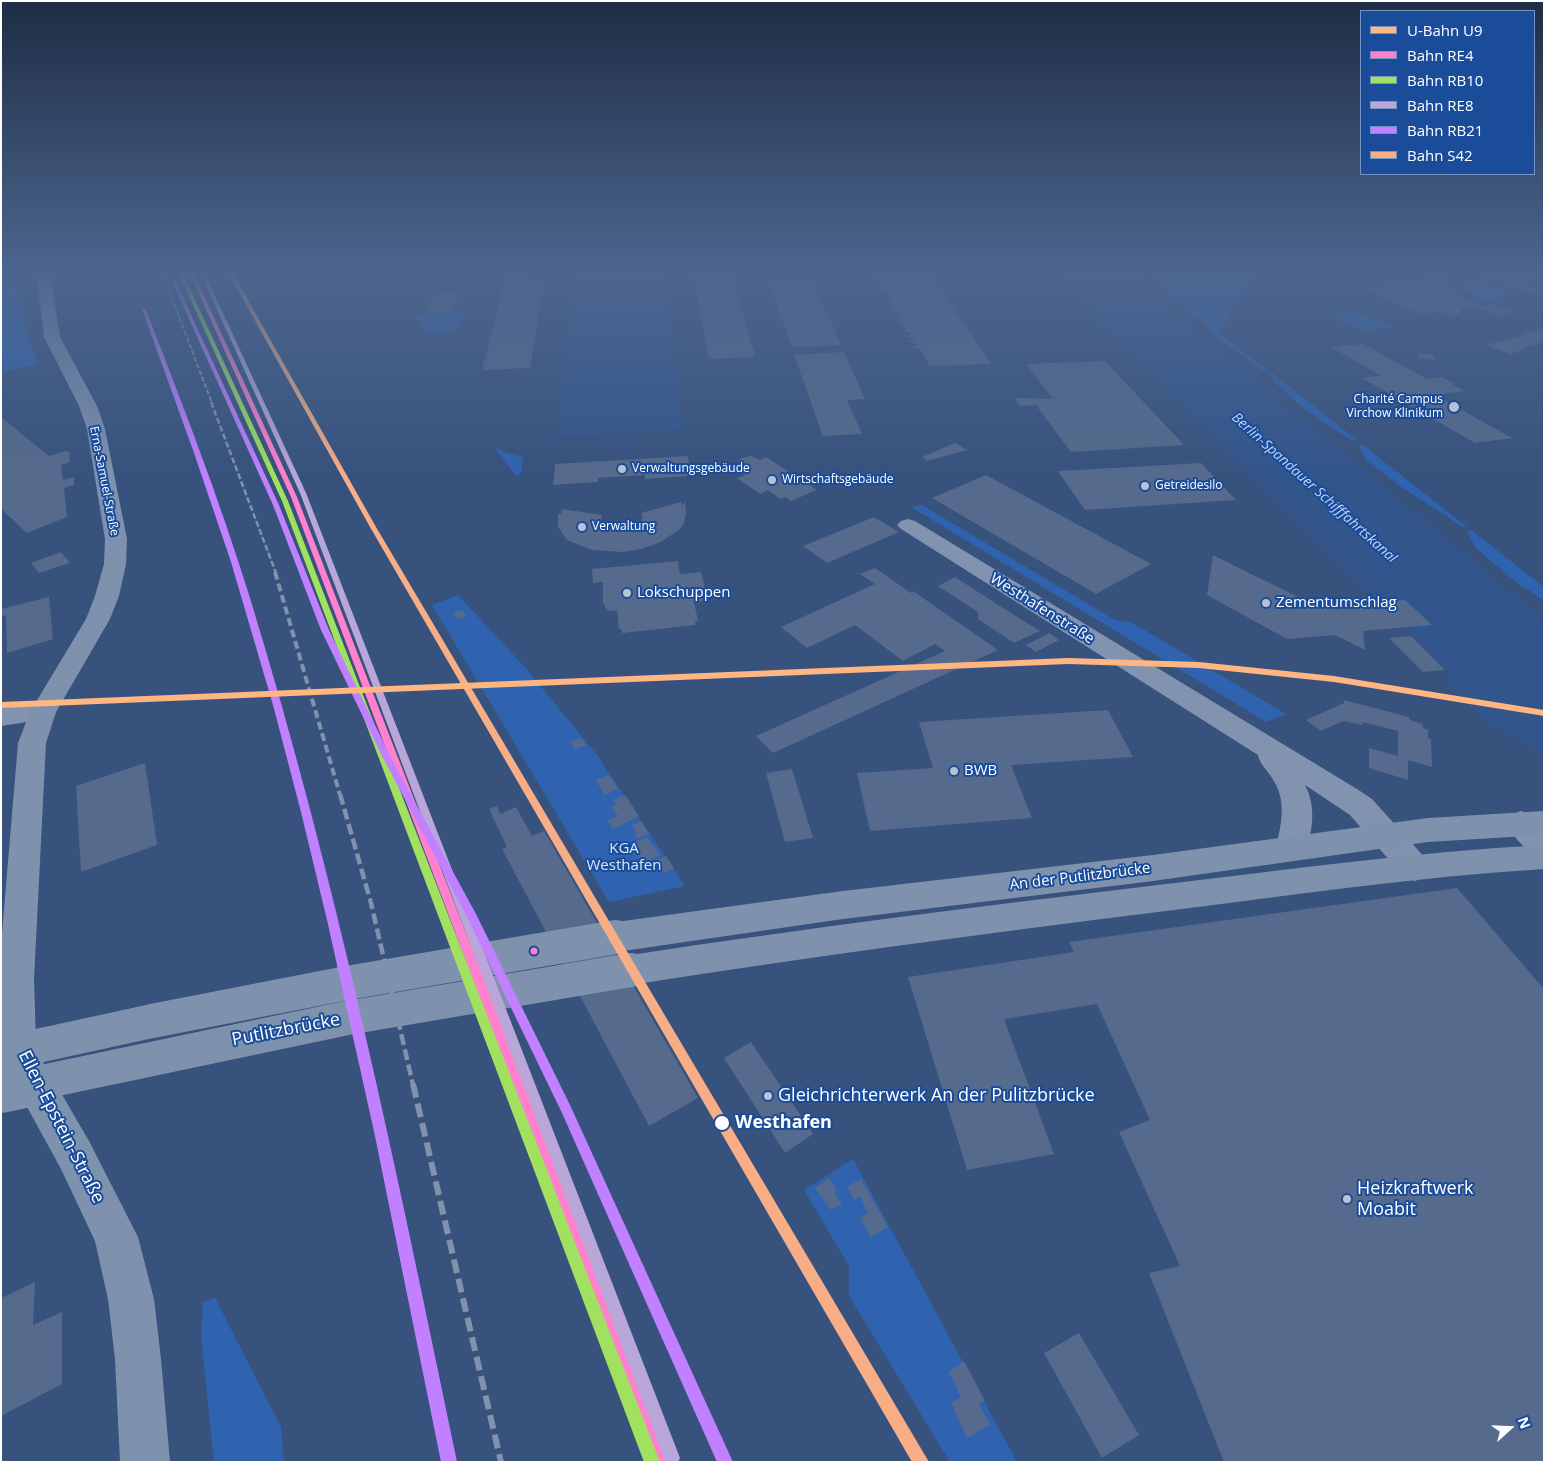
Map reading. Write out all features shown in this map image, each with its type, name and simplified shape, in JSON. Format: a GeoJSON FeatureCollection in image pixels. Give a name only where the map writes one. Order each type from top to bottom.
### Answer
{"type":"FeatureCollection","features":[{"type":"Feature","properties":{"kind":"main road","name":"Erna-Samuel-Straße"},"geometry":{"type":"LineString","coordinates":[[43,712],[98,619],[115,564],[116,539],[96,429],[88,406],[54,340]]}},
{"type":"Feature","properties":{"kind":"main road","name":"Ellen-Epstein-Straße"},"geometry":{"type":"LineString","coordinates":[[43,712],[32,743],[16,979],[17,1042],[28,1072],[76,1155],[116,1236],[131,1298],[138,1359],[145,1462]]}},
{"type":"Feature","properties":{"kind":"main road","name":"An der Putlitzbrücke"},"geometry":{"type":"LineString","coordinates":[[1,1054],[152,1021],[347,983],[616,936],[843,905],[1153,868],[1386,835],[1428,830],[1533,823]]}},
{"type":"Feature","properties":{"kind":"main road","name":"An der Putlitzbrücke"},"geometry":{"type":"LineString","coordinates":[[631,970],[851,938],[1172,897],[1494,859],[1544,857]]}},
{"type":"Feature","properties":{"kind":"main road","name":"Putlitzbrücke"},"geometry":{"type":"LineString","coordinates":[[1,1091],[347,1018],[631,970]]}},
{"type":"Feature","properties":{"kind":"street","name":"Westhafenstraße"},"geometry":{"type":"LineString","coordinates":[[908,525],[1346,797],[1360,807],[1414,868]]}},
{"type":"Feature","properties":{"kind":"street"},"geometry":{"type":"LineString","coordinates":[[1,717],[43,712]]}},
{"type":"Feature","properties":{"kind":"street","name":"Westhafenstraße"},"geometry":{"type":"LineString","coordinates":[[1253,740],[1280,767],[1293,788],[1298,804],[1299,816],[1291,848]]}},
{"type":"Feature","properties":{"kind":"street"},"geometry":{"type":"LineString","coordinates":[[1533,823],[1544,847]]}},
{"type":"Feature","properties":{"kind":"green space"},"geometry":{"type":"Polygon","coordinates":[[[1,340],[29,340],[39,364],[1,372],[1,340]]]}},
{"type":"Feature","properties":{"kind":"green space"},"geometry":{"type":"Polygon","coordinates":[[[1221,340],[1228,340],[1268,371],[1264,371],[1221,340]]]}},
{"type":"Feature","properties":{"kind":"green space"},"geometry":{"type":"Polygon","coordinates":[[[1272,373],[1357,440],[1353,441],[1341,434],[1297,402],[1268,374],[1272,373]]]}},
{"type":"Feature","properties":{"kind":"green space"},"geometry":{"type":"Polygon","coordinates":[[[1359,445],[1363,445],[1467,527],[1463,527],[1400,486],[1367,461],[1359,445]]]}},
{"type":"Feature","properties":{"kind":"green space"},"geometry":{"type":"Polygon","coordinates":[[[494,447],[523,457],[521,474],[516,476],[494,447]]]}},
{"type":"Feature","properties":{"kind":"green space"},"geometry":{"type":"Polygon","coordinates":[[[922,505],[1115,620],[1131,622],[1286,714],[1266,722],[911,507],[922,505]]]}},
{"type":"Feature","properties":{"kind":"green space"},"geometry":{"type":"Polygon","coordinates":[[[1471,530],[1544,587],[1544,600],[1517,583],[1476,548],[1467,531],[1471,530]]]}},
{"type":"Feature","properties":{"kind":"green space","name":"KGA Westhafen"},"geometry":{"type":"Polygon","coordinates":[[[458,595],[524,666],[597,755],[685,886],[609,902],[432,605],[458,595]]]}},
{"type":"Feature","properties":{"kind":"green space"},"geometry":{"type":"Polygon","coordinates":[[[853,1159],[1017,1462],[950,1462],[849,1296],[849,1266],[804,1190],[853,1159]]]}},
{"type":"Feature","properties":{"kind":"green space"},"geometry":{"type":"Polygon","coordinates":[[[215,1298],[281,1427],[284,1462],[214,1462],[201,1336],[203,1302],[215,1298]]]}},
{"type":"Feature","properties":{"kind":"water"},"geometry":{"type":"Polygon","coordinates":[[[567,340],[673,340],[684,429],[557,437],[567,340]]]}},
{"type":"Feature","properties":{"kind":"water","name":"Berlin-Spandauer Schifffahrtskanal"},"geometry":{"type":"Polygon","coordinates":[[[1117,340],[1208,340],[1544,620],[1544,754],[1482,719],[1448,680],[1447,670],[1117,340]]]}},
{"type":"Feature","properties":{"kind":"building"},"geometry":{"type":"Polygon","coordinates":[[[490,340],[535,340],[530,368],[482,370],[490,340]]]}},
{"type":"Feature","properties":{"kind":"building"},"geometry":{"type":"Polygon","coordinates":[[[705,340],[750,340],[755,357],[709,359],[705,340]]]}},
{"type":"Feature","properties":{"kind":"building"},"geometry":{"type":"Polygon","coordinates":[[[790,340],[839,340],[841,345],[792,347],[790,340]]]}},
{"type":"Feature","properties":{"kind":"building"},"geometry":{"type":"Polygon","coordinates":[[[912,340],[975,340],[992,364],[930,366],[920,349],[913,348],[917,344],[910,342],[912,340]]]}},
{"type":"Feature","properties":{"kind":"building"},"geometry":{"type":"Polygon","coordinates":[[[1504,340],[1544,340],[1544,342],[1520,349],[1524,350],[1511,354],[1485,345],[1504,340]]]}},
{"type":"Feature","properties":{"kind":"building"},"geometry":{"type":"Polygon","coordinates":[[[1363,344],[1427,379],[1442,377],[1455,384],[1452,384],[1465,391],[1435,395],[1512,438],[1475,443],[1362,378],[1381,376],[1331,347],[1363,344]]]}},
{"type":"Feature","properties":{"kind":"building"},"geometry":{"type":"Polygon","coordinates":[[[844,352],[865,399],[847,400],[862,434],[823,436],[794,355],[844,352]]]}},
{"type":"Feature","properties":{"kind":"building"},"geometry":{"type":"Polygon","coordinates":[[[1417,353],[1433,355],[1435,360],[1419,358],[1417,353]]]}},
{"type":"Feature","properties":{"kind":"building"},"geometry":{"type":"Polygon","coordinates":[[[1105,361],[1184,445],[1071,452],[1036,405],[1020,406],[1015,398],[1053,399],[1026,364],[1105,361]]]}},
{"type":"Feature","properties":{"kind":"building"},"geometry":{"type":"Polygon","coordinates":[[[1,417],[49,456],[66,451],[69,452],[70,462],[61,465],[63,480],[74,477],[74,485],[64,488],[67,517],[27,533],[1,509],[1,417]]]}},
{"type":"Feature","properties":{"kind":"building"},"geometry":{"type":"Polygon","coordinates":[[[955,443],[967,450],[927,461],[922,457],[955,443]]]}},
{"type":"Feature","properties":{"kind":"building","name":"Verwaltungsgebäude"},"geometry":{"type":"Polygon","coordinates":[[[688,456],[690,476],[645,479],[645,475],[598,478],[598,482],[553,485],[555,464],[688,456]]]}},
{"type":"Feature","properties":{"kind":"building","name":"Wirtschaftsgebäude"},"geometry":{"type":"Polygon","coordinates":[[[751,456],[760,460],[766,457],[817,490],[791,501],[785,497],[780,499],[768,490],[760,494],[737,478],[745,475],[736,469],[742,466],[738,461],[741,458],[751,456]]]}},
{"type":"Feature","properties":{"kind":"building","name":"Getreidesilo"},"geometry":{"type":"Polygon","coordinates":[[[1201,463],[1236,500],[1085,510],[1058,471],[1201,463]]]}},
{"type":"Feature","properties":{"kind":"building"},"geometry":{"type":"Polygon","coordinates":[[[986,475],[1151,564],[1096,594],[932,498],[986,475]]]}},
{"type":"Feature","properties":{"kind":"building","name":"Verwaltung"},"geometry":{"type":"Polygon","coordinates":[[[681,502],[682,506],[685,502],[686,513],[684,523],[680,529],[661,542],[641,549],[623,552],[592,550],[567,540],[558,527],[558,514],[561,514],[562,509],[602,515],[603,525],[620,529],[633,527],[640,523],[643,517],[641,513],[681,502]]]}},
{"type":"Feature","properties":{"kind":"building"},"geometry":{"type":"Polygon","coordinates":[[[874,517],[899,532],[827,563],[803,546],[874,517]]]}},
{"type":"Feature","properties":{"kind":"building"},"geometry":{"type":"Polygon","coordinates":[[[61,552],[70,563],[39,573],[31,563],[61,552]]]}},
{"type":"Feature","properties":{"kind":"building","name":"Zementumschlag"},"geometry":{"type":"Polygon","coordinates":[[[1213,555],[1318,607],[1405,600],[1432,625],[1363,631],[1365,650],[1335,635],[1287,639],[1207,595],[1213,555]]]}},
{"type":"Feature","properties":{"kind":"building"},"geometry":{"type":"Polygon","coordinates":[[[678,561],[680,574],[701,572],[708,600],[694,602],[698,621],[695,621],[696,625],[622,633],[622,629],[619,629],[617,610],[608,611],[603,603],[603,582],[593,583],[592,569],[678,561]]]}},
{"type":"Feature","properties":{"kind":"building"},"geometry":{"type":"Polygon","coordinates":[[[875,568],[911,593],[913,591],[998,650],[773,753],[756,736],[945,651],[935,644],[903,661],[855,625],[807,648],[781,627],[875,584],[860,574],[875,568]]]}},
{"type":"Feature","properties":{"kind":"building"},"geometry":{"type":"Polygon","coordinates":[[[955,577],[1040,631],[1014,643],[978,619],[978,612],[938,586],[955,577]]]}},
{"type":"Feature","properties":{"kind":"building"},"geometry":{"type":"Polygon","coordinates":[[[49,597],[53,639],[7,653],[6,615],[1,617],[1,609],[49,597]]]}},
{"type":"Feature","properties":{"kind":"building"},"geometry":{"type":"Polygon","coordinates":[[[462,610],[467,616],[458,619],[453,613],[462,610]]]}},
{"type":"Feature","properties":{"kind":"building"},"geometry":{"type":"Polygon","coordinates":[[[1049,633],[1059,640],[1036,652],[1026,645],[1049,633]]]}},
{"type":"Feature","properties":{"kind":"building"},"geometry":{"type":"Polygon","coordinates":[[[1411,636],[1445,670],[1423,672],[1389,638],[1411,636]]]}},
{"type":"Feature","properties":{"kind":"building"},"geometry":{"type":"Polygon","coordinates":[[[1344,700],[1409,717],[1410,720],[1422,724],[1423,728],[1428,730],[1428,738],[1431,739],[1432,767],[1408,760],[1408,780],[1369,768],[1369,748],[1398,756],[1398,731],[1362,722],[1362,725],[1343,721],[1321,731],[1306,720],[1344,703],[1344,700]]]}},
{"type":"Feature","properties":{"kind":"building","name":"BWB"},"geometry":{"type":"Polygon","coordinates":[[[1108,710],[1133,757],[1011,765],[1032,818],[870,831],[857,773],[933,768],[919,722],[1108,710]]]}},
{"type":"Feature","properties":{"kind":"building"},"geometry":{"type":"Polygon","coordinates":[[[581,738],[586,745],[575,749],[570,742],[581,738]]]}},
{"type":"Feature","properties":{"kind":"building"},"geometry":{"type":"Polygon","coordinates":[[[145,763],[157,845],[81,872],[76,786],[145,763]]]}},
{"type":"Feature","properties":{"kind":"building"},"geometry":{"type":"Polygon","coordinates":[[[792,769],[813,838],[785,842],[766,773],[792,769]]]}},
{"type":"Feature","properties":{"kind":"building"},"geometry":{"type":"Polygon","coordinates":[[[609,775],[618,789],[604,795],[596,780],[609,775]]]}},
{"type":"Feature","properties":{"kind":"building"},"geometry":{"type":"Polygon","coordinates":[[[625,795],[639,816],[613,829],[607,820],[618,816],[611,806],[616,804],[613,800],[625,795]]]}},
{"type":"Feature","properties":{"kind":"building"},"geometry":{"type":"Polygon","coordinates":[[[497,806],[500,814],[516,807],[532,836],[544,831],[698,1098],[649,1126],[502,849],[507,847],[489,809],[497,806]]]}},
{"type":"Feature","properties":{"kind":"building"},"geometry":{"type":"Polygon","coordinates":[[[641,821],[649,834],[637,839],[634,834],[637,833],[632,825],[641,821]]]}},
{"type":"Feature","properties":{"kind":"building"},"geometry":{"type":"Polygon","coordinates":[[[647,837],[660,855],[643,864],[631,845],[647,837]]]}},
{"type":"Feature","properties":{"kind":"building"},"geometry":{"type":"Polygon","coordinates":[[[666,856],[674,868],[663,873],[655,861],[666,856]]]}},
{"type":"Feature","properties":{"kind":"building","name":"Heizkraftwerk Moabit"},"geometry":{"type":"Polygon","coordinates":[[[1457,888],[1544,989],[1544,1462],[1224,1462],[1149,1273],[1180,1266],[1119,1132],[1150,1120],[1097,1004],[1004,1019],[1054,1154],[967,1170],[908,977],[1074,952],[1069,942],[1457,888]]]}},
{"type":"Feature","properties":{"kind":"building","name":"Gleichrichterwerk An der Pulitzbrücke"},"geometry":{"type":"Polygon","coordinates":[[[751,1042],[813,1134],[785,1153],[724,1058],[751,1042]]]}},
{"type":"Feature","properties":{"kind":"building"},"geometry":{"type":"Polygon","coordinates":[[[829,1178],[837,1190],[834,1192],[842,1204],[831,1210],[815,1188],[829,1178]]]}},
{"type":"Feature","properties":{"kind":"building"},"geometry":{"type":"Polygon","coordinates":[[[861,1179],[888,1227],[871,1237],[860,1218],[868,1213],[860,1196],[854,1200],[847,1187],[861,1179]]]}},
{"type":"Feature","properties":{"kind":"building"},"geometry":{"type":"Polygon","coordinates":[[[35,1282],[33,1325],[62,1312],[62,1384],[1,1416],[1,1298],[35,1282]]]}},
{"type":"Feature","properties":{"kind":"building"},"geometry":{"type":"Polygon","coordinates":[[[1079,1333],[1139,1435],[1102,1458],[1044,1353],[1079,1333]]]}},
{"type":"Feature","properties":{"kind":"building"},"geometry":{"type":"Polygon","coordinates":[[[964,1361],[985,1401],[979,1403],[990,1425],[967,1438],[951,1403],[961,1397],[949,1372],[964,1361]]]}},
{"type":"Feature","properties":{"kind":"railway"},"geometry":{"type":"LineString","coordinates":[[188,340],[212,403]]}},
{"type":"Feature","properties":{"kind":"railway"},"geometry":{"type":"LineString","coordinates":[[211,402],[276,573]]}},
{"type":"Feature","properties":{"kind":"railway"},"geometry":{"type":"LineString","coordinates":[[275,572],[340,795]]}},
{"type":"Feature","properties":{"kind":"railway"},"geometry":{"type":"LineString","coordinates":[[340,794],[371,903],[413,1085]]}},
{"type":"Feature","properties":{"kind":"railway"},"geometry":{"type":"LineString","coordinates":[[413,1084],[501,1462]]}},
{"type":"Feature","properties":{"kind":"metro line","name":"U9"},"geometry":{"type":"LineString","coordinates":[[1,705],[1068,661],[1199,665],[1334,679],[1544,713]]}},
{"type":"Feature","properties":{"kind":"rail line","name":"RB21"},"geometry":{"type":"LineString","coordinates":[[155,340],[197,453],[246,598],[306,812],[382,1136],[449,1462]]}},
{"type":"Feature","properties":{"kind":"rail line","name":"RB21"},"geometry":{"type":"LineString","coordinates":[[201,340],[276,505],[325,630],[386,756],[472,917],[566,1109],[725,1462]]}},
{"type":"Feature","properties":{"kind":"rail line","name":"RB10"},"geometry":{"type":"LineString","coordinates":[[211,340],[285,501],[652,1462]]}},
{"type":"Feature","properties":{"kind":"rail line","name":"RE4"},"geometry":{"type":"LineString","coordinates":[[222,340],[294,497],[663,1462]]}},
{"type":"Feature","properties":{"kind":"rail line","name":"RE8"},"geometry":{"type":"LineString","coordinates":[[233,340],[303,493],[672,1458]]}},
{"type":"Feature","properties":{"kind":"rail line","name":"S42"},"geometry":{"type":"LineString","coordinates":[[268,340],[373,527],[921,1462]]}},
{"type":"Feature","properties":{"kind":"place","name":"Charité Campus Virchow Klinikum"},"geometry":{"type":"Point","coordinates":[1454,407]}},
{"type":"Feature","properties":{"kind":"place","name":"Verwaltungsgebäude"},"geometry":{"type":"Point","coordinates":[622,469]}},
{"type":"Feature","properties":{"kind":"place","name":"Wirtschaftsgebäude"},"geometry":{"type":"Point","coordinates":[772,480]}},
{"type":"Feature","properties":{"kind":"place","name":"Getreidesilo"},"geometry":{"type":"Point","coordinates":[1145,486]}},
{"type":"Feature","properties":{"kind":"place","name":"Verwaltung"},"geometry":{"type":"Point","coordinates":[582,527]}},
{"type":"Feature","properties":{"kind":"place","name":"Lokschuppen"},"geometry":{"type":"Point","coordinates":[627,593]}},
{"type":"Feature","properties":{"kind":"place","name":"Zementumschlag"},"geometry":{"type":"Point","coordinates":[1266,603]}},
{"type":"Feature","properties":{"kind":"place","name":"BWB"},"geometry":{"type":"Point","coordinates":[954,771]}},
{"type":"Feature","properties":{"kind":"place","name":"Gleichrichterwerk An der Pulitzbrücke"},"geometry":{"type":"Point","coordinates":[768,1096]}},
{"type":"Feature","properties":{"kind":"place","name":"Westhafen"},"geometry":{"type":"Point","coordinates":[722,1123]}},
{"type":"Feature","properties":{"kind":"place","name":"Heizkraftwerk Moabit"},"geometry":{"type":"Point","coordinates":[1347,1199]}}]}
